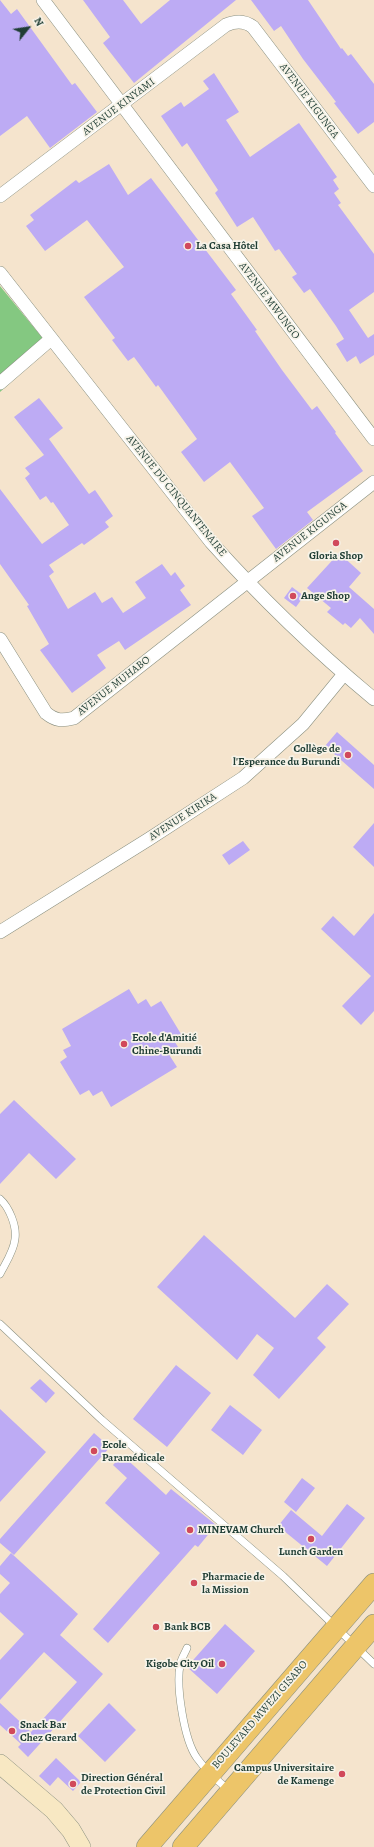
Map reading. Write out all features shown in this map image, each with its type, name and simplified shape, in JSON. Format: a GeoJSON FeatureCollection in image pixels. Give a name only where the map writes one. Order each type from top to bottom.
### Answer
{"type":"FeatureCollection","features":[{"type":"Feature","properties":{"kind":"main road","name":"BOULEVARD MWEZI GISABO"},"geometry":{"type":"LineString","coordinates":[[147,1847],[374,1584]]}},
{"type":"Feature","properties":{"kind":"main road"},"geometry":{"type":"LineString","coordinates":[[183,1847],[232,1792],[354,1646],[374,1625]]}},
{"type":"Feature","properties":{"kind":"street","name":"AVENUE MWUNGO"},"geometry":{"type":"LineString","coordinates":[[43,0],[121,106],[374,439]]}},
{"type":"Feature","properties":{"kind":"street","name":"AVENUE KINYAMI"},"geometry":{"type":"LineString","coordinates":[[0,196],[121,106],[226,25],[239,22]]}},
{"type":"Feature","properties":{"kind":"street","name":"AVENUE KIGUNGA"},"geometry":{"type":"LineString","coordinates":[[239,22],[246,22],[253,27],[374,186]]}},
{"type":"Feature","properties":{"kind":"street","name":"AVENUE DU CINQUANTENAIRE"},"geometry":{"type":"LineString","coordinates":[[0,273],[211,542],[246,582],[344,674],[374,699]]}},
{"type":"Feature","properties":{"kind":"street"},"geometry":{"type":"LineString","coordinates":[[0,383],[51,339]]}},
{"type":"Feature","properties":{"kind":"street","name":"AVENUE KIGUNGA"},"geometry":{"type":"LineString","coordinates":[[246,582],[374,482]]}},
{"type":"Feature","properties":{"kind":"street","name":"AVENUE MUHABO"},"geometry":{"type":"LineString","coordinates":[[0,639],[44,710],[54,719],[67,720],[74,718],[246,582]]}},
{"type":"Feature","properties":{"kind":"street","name":"AVENUE KIRIKA"},"geometry":{"type":"LineString","coordinates":[[0,932],[243,778],[303,724],[344,674]]}},
{"type":"Feature","properties":{"kind":"street"},"geometry":{"type":"LineString","coordinates":[[0,1764],[54,1810],[71,1830],[81,1847]]}},
{"type":"Feature","properties":{"kind":"lane"},"geometry":{"type":"LineString","coordinates":[[0,1199],[4,1202],[12,1218],[15,1239],[0,1274]]}},
{"type":"Feature","properties":{"kind":"lane"},"geometry":{"type":"LineString","coordinates":[[0,1324],[102,1420],[283,1576],[335,1628],[374,1664]]}},
{"type":"Feature","properties":{"kind":"lane"},"geometry":{"type":"LineString","coordinates":[[187,1648],[180,1665],[179,1685],[181,1709],[194,1752],[209,1774],[232,1792]]}},
{"type":"Feature","properties":{"kind":"green space"},"geometry":{"type":"Polygon","coordinates":[[[0,286],[50,347],[0,392],[0,286]]]}},
{"type":"Feature","properties":{"kind":"building"},"geometry":{"type":"Polygon","coordinates":[[[0,0],[11,14],[17,9],[72,85],[75,83],[97,112],[50,148],[27,116],[0,136],[0,0]]]}},
{"type":"Feature","properties":{"kind":"building"},"geometry":{"type":"Polygon","coordinates":[[[83,0],[123,0],[141,24],[170,0],[236,0],[134,83],[103,43],[110,37],[83,0]]]}},
{"type":"Feature","properties":{"kind":"building"},"geometry":{"type":"Polygon","coordinates":[[[251,0],[308,0],[341,49],[342,48],[348,56],[351,54],[374,84],[374,122],[358,134],[334,103],[336,102],[303,59],[281,26],[274,31],[251,0]]]}},
{"type":"Feature","properties":{"kind":"building"},"geometry":{"type":"Polygon","coordinates":[[[214,73],[239,112],[226,120],[250,157],[299,123],[337,177],[333,180],[339,189],[334,193],[341,203],[338,205],[374,254],[374,292],[349,310],[368,338],[374,334],[374,355],[360,364],[356,356],[347,362],[336,344],[344,339],[336,326],[310,289],[304,293],[292,277],[297,274],[279,249],[275,251],[253,217],[237,227],[215,193],[218,190],[187,143],[182,147],[161,116],[181,102],[184,107],[209,89],[203,81],[214,73]]]}},
{"type":"Feature","properties":{"kind":"building"},"geometry":{"type":"Polygon","coordinates":[[[109,164],[128,195],[151,178],[236,290],[231,294],[257,330],[255,331],[282,370],[312,410],[317,406],[363,471],[307,512],[313,520],[276,549],[252,516],[264,508],[230,462],[204,482],[181,452],[197,439],[158,385],[156,387],[134,357],[128,361],[112,340],[115,338],[84,297],[124,267],[87,220],[45,251],[26,226],[34,220],[30,215],[76,180],[79,183],[109,164]]]}},
{"type":"Feature","properties":{"kind":"building"},"geometry":{"type":"Polygon","coordinates":[[[39,398],[63,428],[49,439],[89,494],[95,490],[113,516],[105,522],[109,527],[84,545],[82,543],[49,565],[54,572],[49,576],[68,609],[95,592],[102,603],[112,597],[123,613],[146,598],[135,582],[162,564],[171,576],[175,572],[185,586],[180,590],[191,605],[125,650],[119,641],[97,655],[106,668],[72,693],[40,650],[49,644],[27,606],[29,605],[0,564],[0,489],[42,544],[69,525],[53,502],[51,503],[46,496],[40,500],[25,478],[30,474],[25,468],[44,455],[14,417],[39,398]]]}},
{"type":"Feature","properties":{"kind":"building"},"geometry":{"type":"Polygon","coordinates":[[[339,553],[361,573],[349,587],[374,609],[374,634],[360,618],[351,628],[345,623],[343,625],[327,612],[331,608],[307,588],[339,553]]]}},
{"type":"Feature","properties":{"kind":"building"},"geometry":{"type":"Polygon","coordinates":[[[292,587],[304,596],[296,607],[284,598],[292,587]]]}},
{"type":"Feature","properties":{"kind":"building"},"geometry":{"type":"Polygon","coordinates":[[[337,732],[374,765],[374,789],[325,746],[337,732]]]}},
{"type":"Feature","properties":{"kind":"building"},"geometry":{"type":"Polygon","coordinates":[[[374,823],[374,867],[353,847],[374,823]]]}},
{"type":"Feature","properties":{"kind":"building"},"geometry":{"type":"Polygon","coordinates":[[[243,841],[250,850],[229,865],[222,855],[243,841]]]}},
{"type":"Feature","properties":{"kind":"building"},"geometry":{"type":"Polygon","coordinates":[[[374,913],[374,1011],[361,1025],[342,1006],[371,976],[321,929],[333,916],[354,936],[374,913]]]}},
{"type":"Feature","properties":{"kind":"building"},"geometry":{"type":"Polygon","coordinates":[[[129,989],[138,1004],[146,999],[151,1007],[161,1001],[181,1034],[173,1039],[178,1047],[168,1053],[177,1067],[111,1107],[102,1091],[93,1096],[89,1090],[80,1095],[60,1062],[67,1057],[63,1050],[71,1046],[62,1029],[129,989]]]}},
{"type":"Feature","properties":{"kind":"building"},"geometry":{"type":"Polygon","coordinates":[[[14,1100],[76,1159],[56,1179],[29,1153],[0,1184],[0,1114],[14,1100]]]}},
{"type":"Feature","properties":{"kind":"building"},"geometry":{"type":"Polygon","coordinates":[[[204,1235],[295,1318],[327,1284],[349,1304],[317,1338],[326,1347],[279,1399],[253,1375],[274,1348],[257,1334],[237,1360],[157,1287],[204,1235]]]}},
{"type":"Feature","properties":{"kind":"building"},"geometry":{"type":"Polygon","coordinates":[[[176,1365],[211,1393],[167,1447],[133,1419],[176,1365]]]}},
{"type":"Feature","properties":{"kind":"building"},"geometry":{"type":"Polygon","coordinates":[[[40,1379],[55,1393],[46,1403],[30,1388],[40,1379]]]}},
{"type":"Feature","properties":{"kind":"building"},"geometry":{"type":"Polygon","coordinates":[[[230,1405],[262,1430],[243,1455],[211,1430],[230,1405]]]}},
{"type":"Feature","properties":{"kind":"building"},"geometry":{"type":"Polygon","coordinates":[[[0,1409],[46,1452],[0,1502],[0,1409]]]}},
{"type":"Feature","properties":{"kind":"building"},"geometry":{"type":"Polygon","coordinates":[[[94,1433],[110,1447],[14,1555],[0,1543],[0,1539],[94,1433]]]}},
{"type":"Feature","properties":{"kind":"building"},"geometry":{"type":"Polygon","coordinates":[[[122,1455],[166,1495],[171,1489],[216,1525],[198,1547],[195,1545],[108,1643],[93,1629],[160,1553],[105,1503],[127,1478],[113,1465],[122,1455]]]}},
{"type":"Feature","properties":{"kind":"building"},"geometry":{"type":"Polygon","coordinates":[[[302,1478],[315,1488],[296,1512],[284,1502],[302,1478]]]}},
{"type":"Feature","properties":{"kind":"building"},"geometry":{"type":"Polygon","coordinates":[[[347,1504],[365,1518],[327,1566],[278,1526],[291,1510],[322,1536],[347,1504]]]}},
{"type":"Feature","properties":{"kind":"building"},"geometry":{"type":"Polygon","coordinates":[[[11,1553],[78,1614],[60,1635],[103,1674],[28,1757],[18,1747],[21,1744],[0,1725],[0,1703],[31,1732],[77,1682],[44,1652],[0,1700],[0,1660],[24,1634],[0,1612],[0,1594],[10,1583],[0,1574],[0,1566],[11,1553]]]}},
{"type":"Feature","properties":{"kind":"building"},"geometry":{"type":"Polygon","coordinates":[[[225,1624],[255,1651],[217,1694],[187,1667],[225,1624]]]}},
{"type":"Feature","properties":{"kind":"building"},"geometry":{"type":"Polygon","coordinates":[[[109,1703],[136,1730],[105,1762],[78,1736],[109,1703]]]}},
{"type":"Feature","properties":{"kind":"building"},"geometry":{"type":"Polygon","coordinates":[[[56,1758],[81,1782],[73,1791],[58,1777],[50,1786],[39,1776],[56,1758]]]}},
{"type":"Feature","properties":{"kind":"place","name":"La Casa Hôtel"},"geometry":{"type":"Point","coordinates":[188,246]}},
{"type":"Feature","properties":{"kind":"place","name":"Gloria Shop"},"geometry":{"type":"Point","coordinates":[336,543]}},
{"type":"Feature","properties":{"kind":"place","name":"Ange Shop"},"geometry":{"type":"Point","coordinates":[293,596]}},
{"type":"Feature","properties":{"kind":"place","name":"Collège de l'Esperance du Burundi"},"geometry":{"type":"Point","coordinates":[348,755]}},
{"type":"Feature","properties":{"kind":"place","name":"Ecole d'Amitié Chine-Burundi"},"geometry":{"type":"Point","coordinates":[124,1044]}},
{"type":"Feature","properties":{"kind":"place","name":"Ecole Paramédicale"},"geometry":{"type":"Point","coordinates":[94,1451]}},
{"type":"Feature","properties":{"kind":"place","name":"MINEVAM Church"},"geometry":{"type":"Point","coordinates":[190,1530]}},
{"type":"Feature","properties":{"kind":"place","name":"Lunch Garden"},"geometry":{"type":"Point","coordinates":[311,1539]}},
{"type":"Feature","properties":{"kind":"place","name":"Pharmacie de la Mission"},"geometry":{"type":"Point","coordinates":[194,1583]}},
{"type":"Feature","properties":{"kind":"place","name":"Bank BCB"},"geometry":{"type":"Point","coordinates":[156,1627]}},
{"type":"Feature","properties":{"kind":"place","name":"Kigobe City Oil"},"geometry":{"type":"Point","coordinates":[222,1664]}},
{"type":"Feature","properties":{"kind":"place","name":"Snack Bar Chez Gerard"},"geometry":{"type":"Point","coordinates":[12,1731]}},
{"type":"Feature","properties":{"kind":"place","name":"Campus Universitaire de Kamenge"},"geometry":{"type":"Point","coordinates":[342,1774]}},
{"type":"Feature","properties":{"kind":"place","name":"Direction Général de Protection Civil"},"geometry":{"type":"Point","coordinates":[73,1784]}}]}
